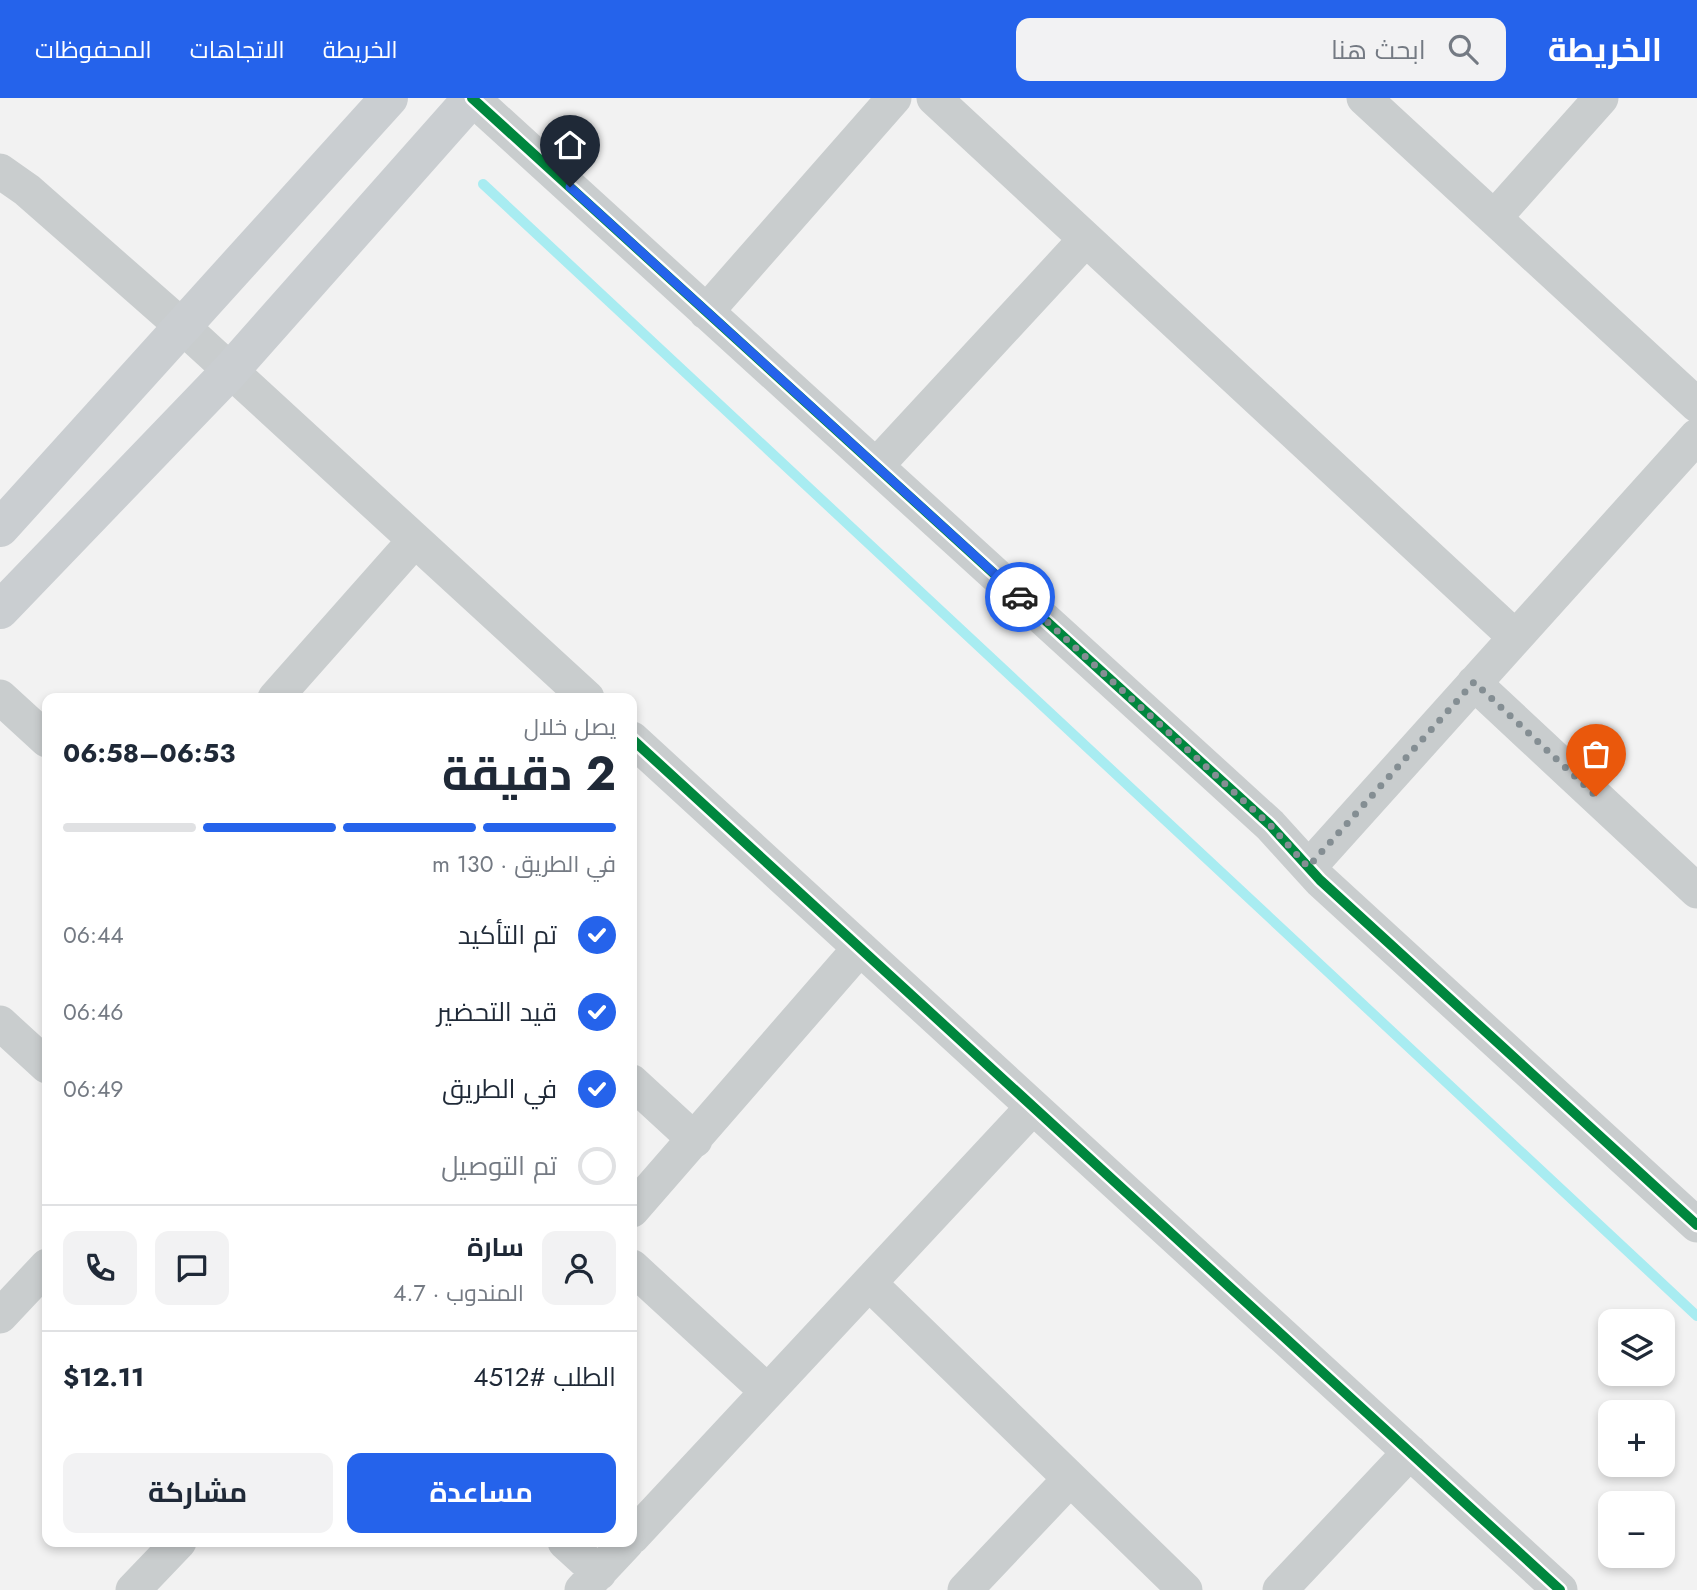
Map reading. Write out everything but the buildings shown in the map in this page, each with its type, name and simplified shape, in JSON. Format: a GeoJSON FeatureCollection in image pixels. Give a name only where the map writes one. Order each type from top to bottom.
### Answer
{"type":"FeatureCollection","features":[{"type":"Feature","properties":{"kind":"street"},"geometry":{"type":"LineString","coordinates":[[0,528],[184,328],[388,98]]}},
{"type":"Feature","properties":{"kind":"street"},"geometry":{"type":"LineString","coordinates":[[0,610],[230,371],[472,98],[1270,825],[1308,867],[1697,1225]]}},
{"type":"Feature","properties":{"kind":"street"},"geometry":{"type":"LineString","coordinates":[[706,312],[894,98]]}},
{"type":"Feature","properties":{"kind":"street"},"geometry":{"type":"LineString","coordinates":[[934,98],[1515,637]]}},
{"type":"Feature","properties":{"kind":"street"},"geometry":{"type":"LineString","coordinates":[[1364,98],[1697,405]]}},
{"type":"Feature","properties":{"kind":"street"},"geometry":{"type":"LineString","coordinates":[[1494,218],[1601,98]]}},
{"type":"Feature","properties":{"kind":"street"},"geometry":{"type":"LineString","coordinates":[[0,171],[27,190],[184,328],[582,693]]}},
{"type":"Feature","properties":{"kind":"street"},"geometry":{"type":"LineString","coordinates":[[876,466],[1086,239]]}},
{"type":"Feature","properties":{"kind":"street"},"geometry":{"type":"LineString","coordinates":[[1308,867],[1697,436]]}},
{"type":"Feature","properties":{"kind":"street"},"geometry":{"type":"LineString","coordinates":[[279,693],[415,541]]}},
{"type":"Feature","properties":{"kind":"street"},"geometry":{"type":"LineString","coordinates":[[1474,682],[1697,891]]}},
{"type":"Feature","properties":{"kind":"street"},"geometry":{"type":"LineString","coordinates":[[0,696],[42,735]]}},
{"type":"Feature","properties":{"kind":"street"},"geometry":{"type":"LineString","coordinates":[[637,744],[1560,1590]]}},
{"type":"Feature","properties":{"kind":"street"},"geometry":{"type":"LineString","coordinates":[[637,1204],[860,948]]}},
{"type":"Feature","properties":{"kind":"street"},"geometry":{"type":"LineString","coordinates":[[0,1023],[42,1061]]}},
{"type":"Feature","properties":{"kind":"street"},"geometry":{"type":"LineString","coordinates":[[637,1087],[695,1140]]}},
{"type":"Feature","properties":{"kind":"street"},"geometry":{"type":"LineString","coordinates":[[637,1532],[1033,1107]]}},
{"type":"Feature","properties":{"kind":"street"},"geometry":{"type":"LineString","coordinates":[[0,1316],[42,1271]]}},
{"type":"Feature","properties":{"kind":"street"},"geometry":{"type":"LineString","coordinates":[[637,1273],[767,1391]]}},
{"type":"Feature","properties":{"kind":"street"},"geometry":{"type":"LineString","coordinates":[[869,1283],[1185,1590]]}},
{"type":"Feature","properties":{"kind":"street"},"geometry":{"type":"LineString","coordinates":[[1280,1590],[1410,1452]]}},
{"type":"Feature","properties":{"kind":"street"},"geometry":{"type":"LineString","coordinates":[[979,1585],[1070,1479]]}},
{"type":"Feature","properties":{"kind":"street"},"geometry":{"type":"LineString","coordinates":[[133,1590],[174,1547]]}},
{"type":"Feature","properties":{"kind":"street"},"geometry":{"type":"LineString","coordinates":[[568,1547],[590,1581],[622,1547]]}},
{"type":"Feature","properties":{"kind":"waterway"},"geometry":{"type":"LineString","coordinates":[[483,184],[1697,1316]]}},
{"type":"Feature","properties":{"kind":"cycle path"},"geometry":{"type":"LineString","coordinates":[[472,98],[1270,825],[1320,880],[1697,1225]]}},
{"type":"Feature","properties":{"kind":"cycle path"},"geometry":{"type":"LineString","coordinates":[[637,744],[1560,1590]]}},
{"type":"Feature","properties":{"kind":"way so far"},"geometry":{"type":"LineString","coordinates":[[1020,597],[1270,825],[1308,867],[1474,682],[1596,796]]}},
{"type":"Feature","properties":{"kind":"route"},"geometry":{"type":"LineString","coordinates":[[570,187],[1020,597]]}}]}
